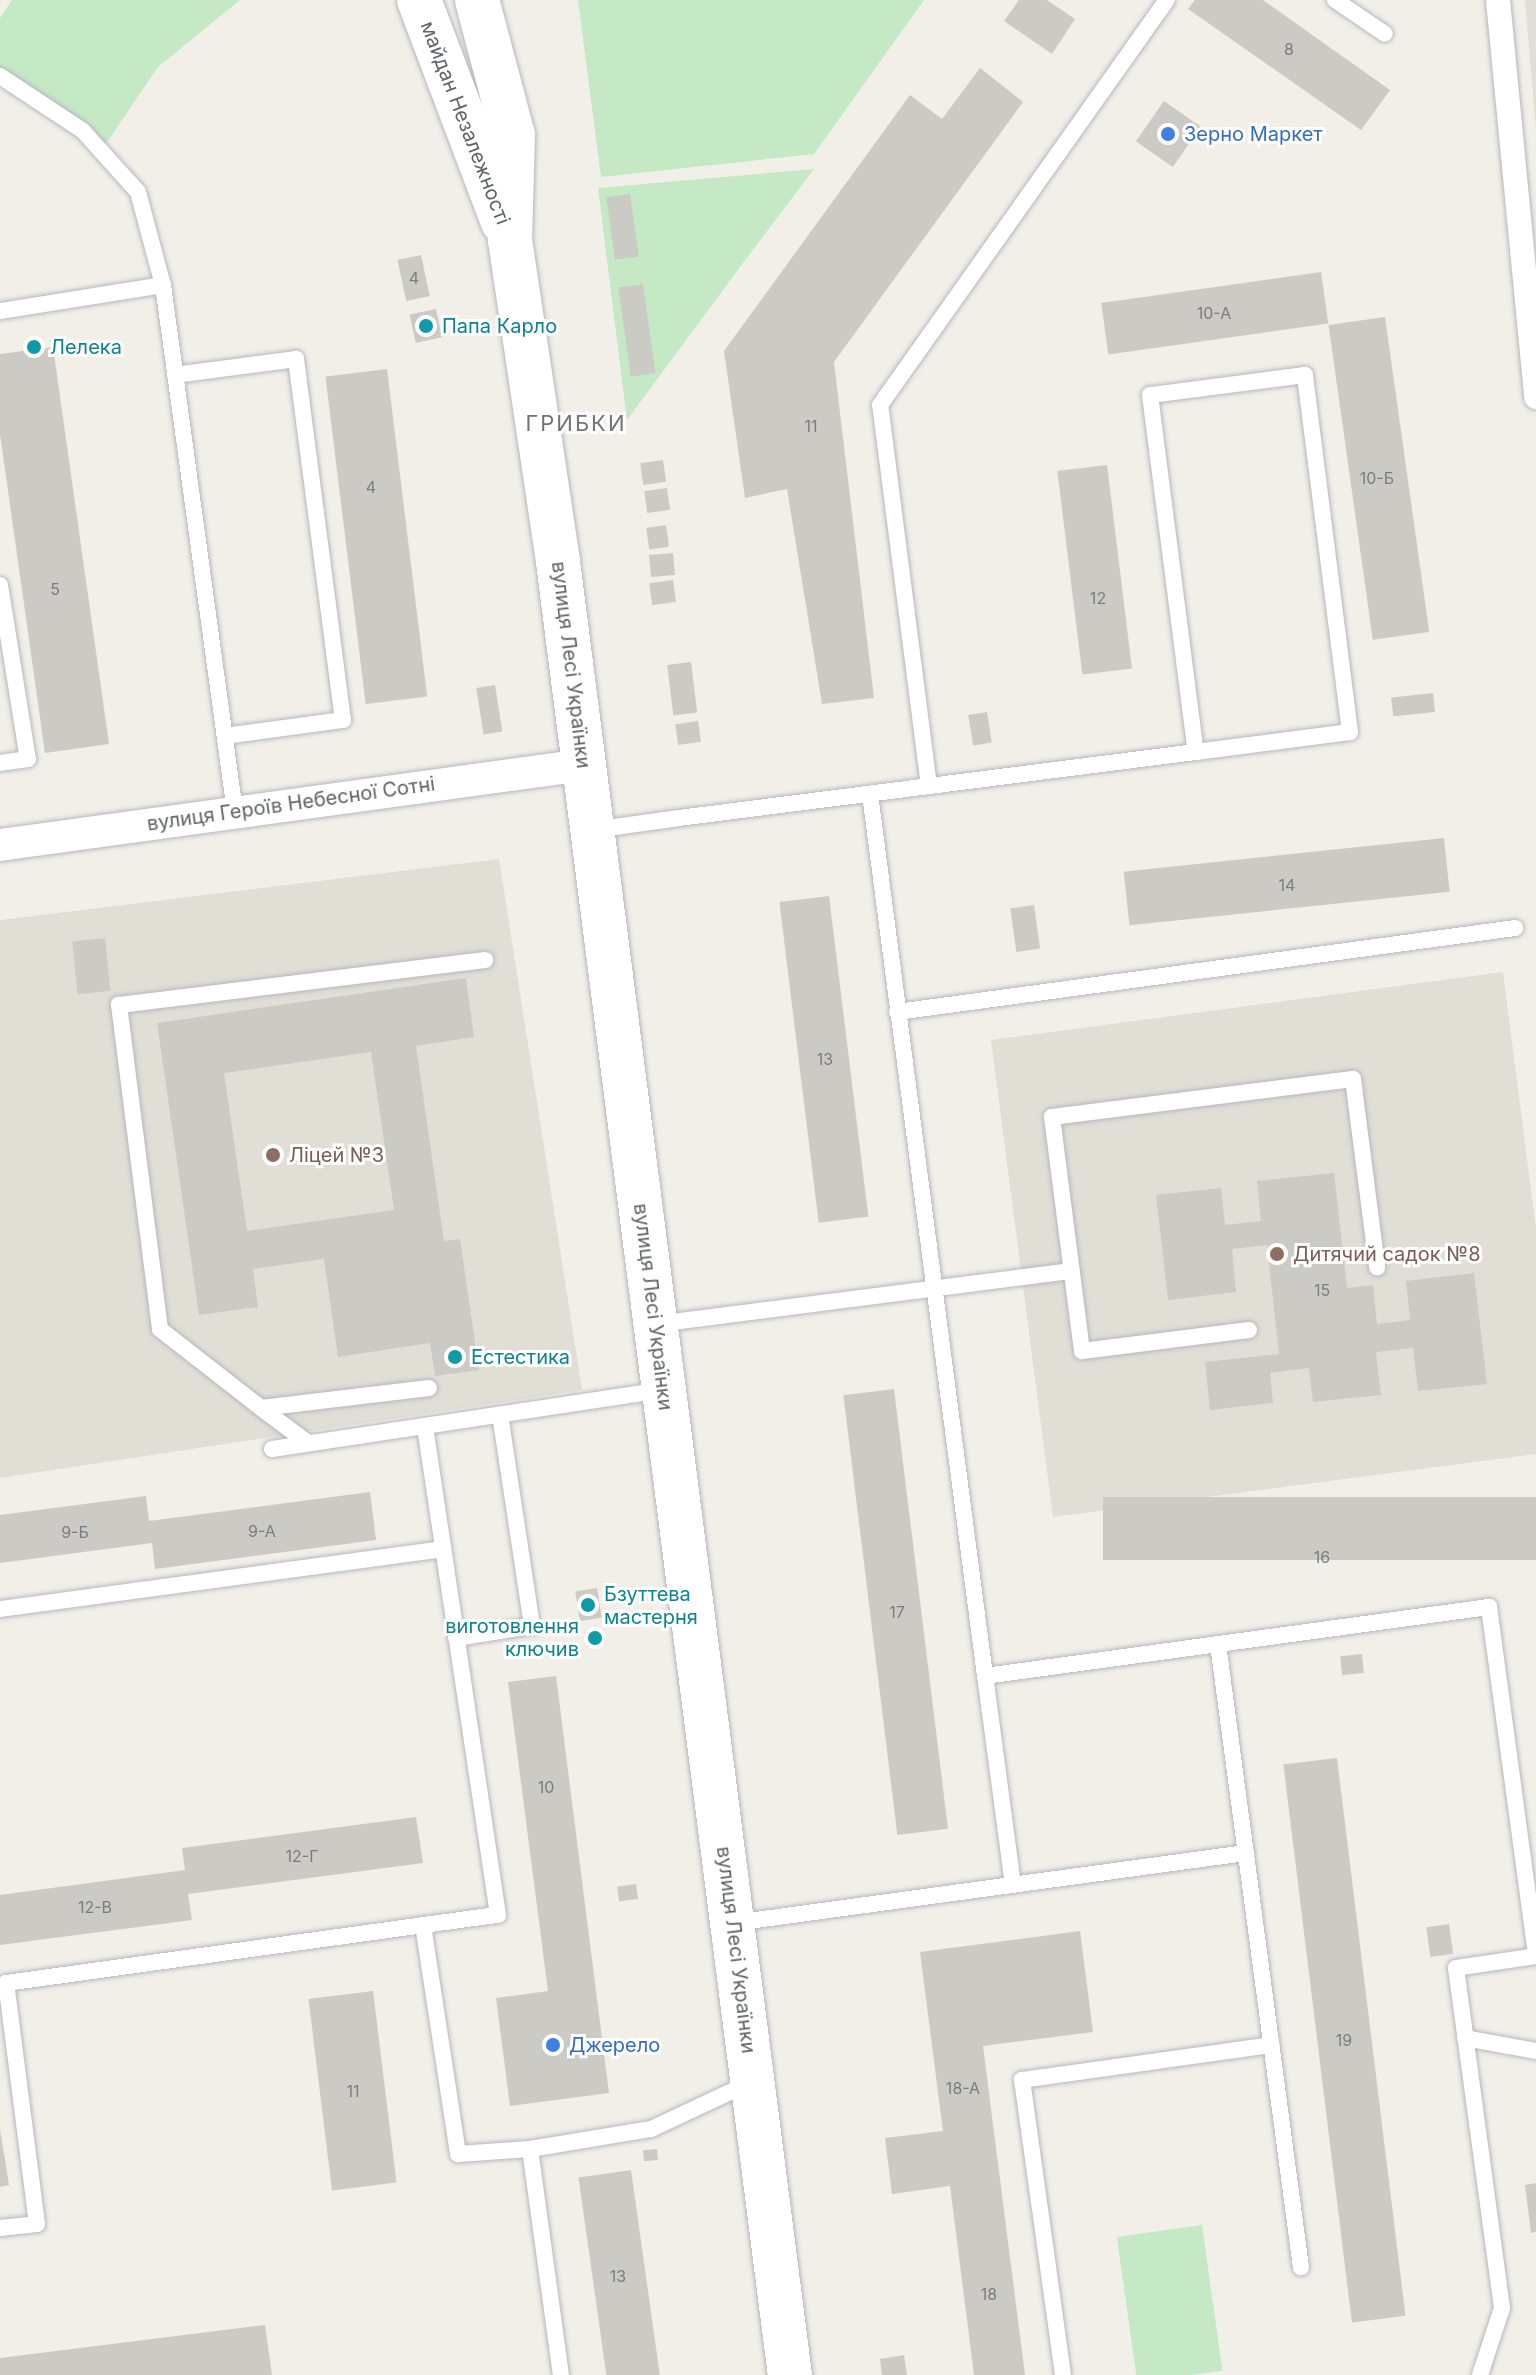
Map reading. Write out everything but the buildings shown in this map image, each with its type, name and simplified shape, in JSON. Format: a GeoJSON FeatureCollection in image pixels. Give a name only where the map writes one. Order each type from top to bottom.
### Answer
{"type":"FeatureCollection","features":[{"type":"Feature","properties":{"kind":"main road","name":"майдан Незалежності"},"geometry":{"type":"LineString","coordinates":[[419,0],[510,240]]}},
{"type":"Feature","properties":{"kind":"main road","name":"майдан Незалежності"},"geometry":{"type":"LineString","coordinates":[[477,0],[513,135],[510,240]]}},
{"type":"Feature","properties":{"kind":"main road"},"geometry":{"type":"LineString","coordinates":[[507,0],[513,135]]}},
{"type":"Feature","properties":{"kind":"main road","name":"вулиця Лесі Українки"},"geometry":{"type":"LineString","coordinates":[[510,240],[592,831],[790,2375]]}},
{"type":"Feature","properties":{"kind":"street"},"geometry":{"type":"LineString","coordinates":[[1498,0],[1536,397]]}},
{"type":"Feature","properties":{"kind":"street","name":"вулиця Героїв Небесної Сотні"},"geometry":{"type":"LineString","coordinates":[[0,845],[583,765]]}},
{"type":"Feature","properties":{"kind":"lane"},"geometry":{"type":"LineString","coordinates":[[1335,0],[1385,34]]}},
{"type":"Feature","properties":{"kind":"lane"},"geometry":{"type":"LineString","coordinates":[[929,786],[880,405],[1159,3]]}},
{"type":"Feature","properties":{"kind":"lane"},"geometry":{"type":"LineString","coordinates":[[0,76],[83,131],[138,192],[163,285],[235,812]]}},
{"type":"Feature","properties":{"kind":"lane"},"geometry":{"type":"LineString","coordinates":[[0,311],[163,285]]}},
{"type":"Feature","properties":{"kind":"lane"},"geometry":{"type":"LineString","coordinates":[[175,375],[296,359],[343,720],[225,736]]}},
{"type":"Feature","properties":{"kind":"lane"},"geometry":{"type":"LineString","coordinates":[[592,831],[1350,732],[1305,375],[1150,395],[1196,752]]}},
{"type":"Feature","properties":{"kind":"lane"},"geometry":{"type":"LineString","coordinates":[[0,585],[28,759],[0,763]]}},
{"type":"Feature","properties":{"kind":"lane"},"geometry":{"type":"LineString","coordinates":[[870,794],[1013,1885]]}},
{"type":"Feature","properties":{"kind":"lane"},"geometry":{"type":"LineString","coordinates":[[897,1012],[1515,928]]}},
{"type":"Feature","properties":{"kind":"lane"},"geometry":{"type":"LineString","coordinates":[[308,1443],[160,1329],[119,1005],[485,960]]}},
{"type":"Feature","properties":{"kind":"lane"},"geometry":{"type":"LineString","coordinates":[[1249,1330],[1082,1351],[1052,1117],[1353,1079],[1377,1267]]}},
{"type":"Feature","properties":{"kind":"lane"},"geometry":{"type":"LineString","coordinates":[[655,1324],[1072,1271]]}},
{"type":"Feature","properties":{"kind":"lane"},"geometry":{"type":"LineString","coordinates":[[261,1408],[429,1388]]}},
{"type":"Feature","properties":{"kind":"lane"},"geometry":{"type":"LineString","coordinates":[[272,1449],[663,1389]]}},
{"type":"Feature","properties":{"kind":"lane"},"geometry":{"type":"LineString","coordinates":[[456,1638],[532,1626],[500,1414]]}},
{"type":"Feature","properties":{"kind":"lane"},"geometry":{"type":"LineString","coordinates":[[0,2228],[37,2224],[6,1983],[498,1915],[425,1426]]}},
{"type":"Feature","properties":{"kind":"lane"},"geometry":{"type":"LineString","coordinates":[[0,1609],[443,1549]]}},
{"type":"Feature","properties":{"kind":"lane"},"geometry":{"type":"LineString","coordinates":[[985,1676],[1489,1607],[1536,1956],[1456,1968],[1502,2308],[1480,2375]]}},
{"type":"Feature","properties":{"kind":"lane"},"geometry":{"type":"LineString","coordinates":[[1218,1644],[1301,2268]]}},
{"type":"Feature","properties":{"kind":"lane"},"geometry":{"type":"LineString","coordinates":[[732,1923],[1246,1853]]}},
{"type":"Feature","properties":{"kind":"lane"},"geometry":{"type":"LineString","coordinates":[[423,1925],[458,2154],[530,2149],[651,2129],[753,2081]]}},
{"type":"Feature","properties":{"kind":"lane"},"geometry":{"type":"LineString","coordinates":[[1465,2038],[1536,2051]]}},
{"type":"Feature","properties":{"kind":"lane"},"geometry":{"type":"LineString","coordinates":[[1063,2375],[1022,2080],[1272,2045]]}},
{"type":"Feature","properties":{"kind":"lane"},"geometry":{"type":"LineString","coordinates":[[530,2149],[561,2375]]}},
{"type":"Feature","properties":{"kind":"shaded area"},"geometry":{"type":"Polygon","coordinates":[[[1525,0],[1536,0],[1536,130],[1525,0]]]}},
{"type":"Feature","properties":{"kind":"shaded area","name":"Ліцей №3"},"geometry":{"type":"Polygon","coordinates":[[[499,859],[582,1390],[0,1478],[0,920],[499,859]]]}},
{"type":"Feature","properties":{"kind":"shaded area","name":"Дитячий садок №8"},"geometry":{"type":"Polygon","coordinates":[[[1503,972],[1536,1229],[1536,1454],[1053,1517],[991,1040],[1503,972]]]}},
{"type":"Feature","properties":{"kind":"green space"},"geometry":{"type":"Polygon","coordinates":[[[12,0],[240,0],[158,67],[99,154],[0,79],[0,18],[12,0]]]}},
{"type":"Feature","properties":{"kind":"green space"},"geometry":{"type":"Polygon","coordinates":[[[578,0],[924,0],[814,154],[601,177],[578,0]]]}},
{"type":"Feature","properties":{"kind":"green space"},"geometry":{"type":"Polygon","coordinates":[[[814,169],[740,267],[627,420],[598,188],[814,169]]]}},
{"type":"Feature","properties":{"kind":"green space"},"geometry":{"type":"Polygon","coordinates":[[[1202,2225],[1222,2371],[1191,2375],[1136,2375],[1117,2237],[1202,2225]]]}},
{"type":"Feature","properties":{"kind":"place","name":"Зерно Маркет"},"geometry":{"type":"Point","coordinates":[1168,134]}},
{"type":"Feature","properties":{"kind":"place","name":"Папа Карло"},"geometry":{"type":"Point","coordinates":[426,326]}},
{"type":"Feature","properties":{"kind":"place","name":"Лелека"},"geometry":{"type":"Point","coordinates":[34,347]}},
{"type":"Feature","properties":{"kind":"place","name":"Ліцей №3"},"geometry":{"type":"Point","coordinates":[273,1155]}},
{"type":"Feature","properties":{"kind":"place","name":"Дитячий садок №8"},"geometry":{"type":"Point","coordinates":[1277,1254]}},
{"type":"Feature","properties":{"kind":"place","name":"Естестика"},"geometry":{"type":"Point","coordinates":[455,1357]}},
{"type":"Feature","properties":{"kind":"place","name":"Бзуттева мастерня"},"geometry":{"type":"Point","coordinates":[588,1605]}},
{"type":"Feature","properties":{"kind":"place","name":"виготовлення ключив"},"geometry":{"type":"Point","coordinates":[595,1638]}},
{"type":"Feature","properties":{"kind":"place","name":"Джерело"},"geometry":{"type":"Point","coordinates":[553,2045]}},
{"type":"Feature","properties":{"kind":"district","name":"ГРИБКИ"},"geometry":{"type":"Point","coordinates":[576,424]}}]}
